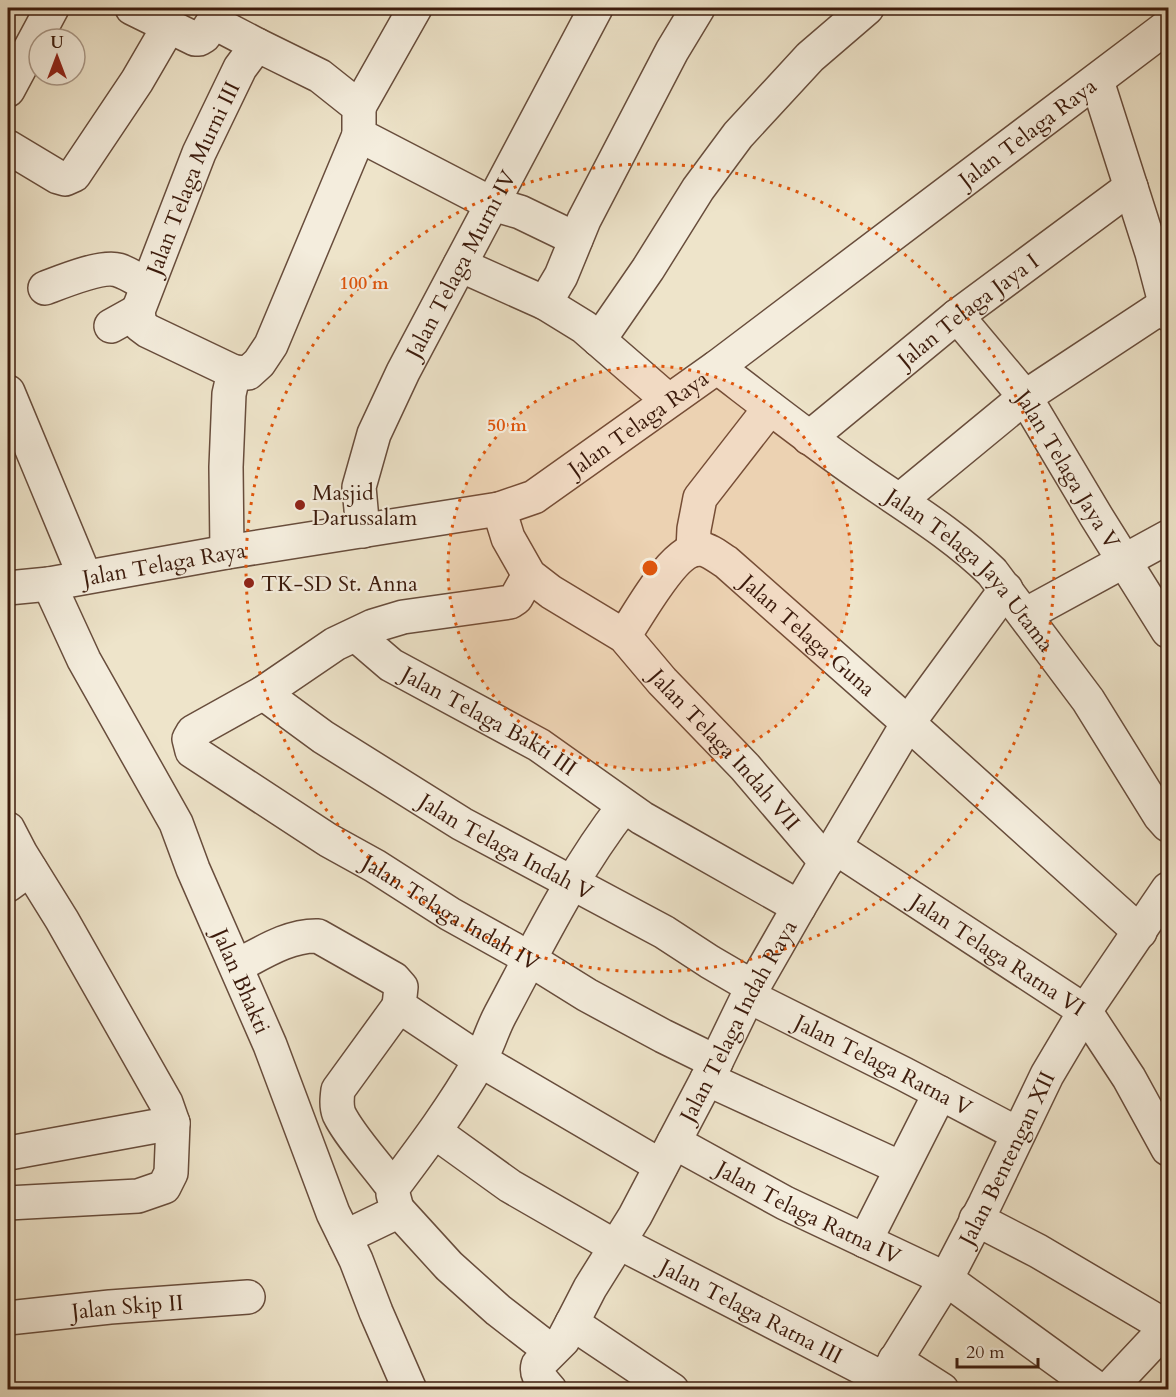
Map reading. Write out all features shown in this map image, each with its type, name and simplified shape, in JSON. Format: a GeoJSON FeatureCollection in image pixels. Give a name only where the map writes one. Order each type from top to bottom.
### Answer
{"type":"FeatureCollection","features":[{"type":"Feature","properties":{"kind":"street"},"geometry":{"type":"LineString","coordinates":[[8,90],[52,8]]}},
{"type":"Feature","properties":{"kind":"street"},"geometry":{"type":"LineString","coordinates":[[132,8],[199,39],[204,36],[217,15],[257,45],[320,76],[359,121],[492,204],[520,212],[576,238]]}},
{"type":"Feature","properties":{"kind":"street","name":"Jalan Telaga Murni IV"},"geometry":{"type":"LineString","coordinates":[[363,531],[359,487],[374,434],[404,372],[596,8]]}},
{"type":"Feature","properties":{"kind":"street"},"geometry":{"type":"LineString","coordinates":[[545,303],[561,276],[584,220],[672,51],[698,8]]}},
{"type":"Feature","properties":{"kind":"street"},"geometry":{"type":"LineString","coordinates":[[599,340],[648,269],[698,189],[738,135],[810,57],[867,8]]}},
{"type":"Feature","properties":{"kind":"street"},"geometry":{"type":"LineString","coordinates":[[45,288],[77,276],[117,269],[140,325],[234,372],[248,372],[259,363],[271,345],[359,121],[407,11]]}},
{"type":"Feature","properties":{"kind":"street"},"geometry":{"type":"LineString","coordinates":[[8,147],[58,177],[65,179],[74,175],[137,81],[169,26]]}},
{"type":"Feature","properties":{"kind":"street","name":"Jalan Telaga Raya"},"geometry":{"type":"LineString","coordinates":[[8,588],[49,584],[227,552],[499,509],[534,497],[717,367],[1168,26]]}},
{"type":"Feature","properties":{"kind":"street","name":"Jalan Telaga Murni III"},"geometry":{"type":"LineString","coordinates":[[132,308],[199,153],[240,68],[257,45]]}},
{"type":"Feature","properties":{"kind":"street"},"geometry":{"type":"LineString","coordinates":[[900,500],[1025,397],[1167,309],[1152,253],[1097,81]]}},
{"type":"Feature","properties":{"kind":"street","name":"Jalan Telaga Jaya I"},"geometry":{"type":"LineString","coordinates":[[809,438],[957,316],[1131,187]]}},
{"type":"Feature","properties":{"kind":"street"},"geometry":{"type":"LineString","coordinates":[[460,265],[545,303],[584,327],[669,400]]}},
{"type":"Feature","properties":{"kind":"street","name":"Jalan Telaga Jaya V"},"geometry":{"type":"LineString","coordinates":[[957,316],[1025,397],[1123,561],[1168,631]]}},
{"type":"Feature","properties":{"kind":"street","name":"Jalan Telaga Jaya Utama"},"geometry":{"type":"LineString","coordinates":[[717,367],[809,438],[938,525],[975,556],[1006,589],[1088,700],[1168,825]]}},
{"type":"Feature","properties":{"kind":"street"},"geometry":{"type":"LineString","coordinates":[[227,552],[226,467],[229,394],[234,372]]}},
{"type":"Feature","properties":{"kind":"street"},"geometry":{"type":"LineString","coordinates":[[8,392],[85,578]]}},
{"type":"Feature","properties":{"kind":"street"},"geometry":{"type":"LineString","coordinates":[[499,509],[508,538],[529,575],[551,592],[624,636],[664,576],[682,556],[693,550],[694,529],[700,498],[770,408]]}},
{"type":"Feature","properties":{"kind":"street"},"geometry":{"type":"LineString","coordinates":[[1025,615],[1168,537]]}},
{"type":"Feature","properties":{"kind":"street","name":"Jalan Telaga Guna"},"geometry":{"type":"LineString","coordinates":[[693,550],[702,549],[726,562],[908,723],[1157,917]]}},
{"type":"Feature","properties":{"kind":"street"},"geometry":{"type":"LineString","coordinates":[[263,693],[313,657],[373,626],[403,617],[510,602],[516,598],[529,575]]}},
{"type":"Feature","properties":{"kind":"street","name":"Jalan Bhakti"},"geometry":{"type":"LineString","coordinates":[[49,584],[84,660],[176,823],[296,1110],[305,1141],[333,1213],[410,1389]]}},
{"type":"Feature","properties":{"kind":"street","name":"Jalan Telaga Indah Raya"},"geometry":{"type":"LineString","coordinates":[[550,1389],[539,1376],[538,1365],[578,1326],[590,1288],[668,1154],[748,996],[908,723],[1006,589]]}},
{"type":"Feature","properties":{"kind":"street","name":"Jalan Telaga Bakti III"},"geometry":{"type":"LineString","coordinates":[[356,635],[392,665],[539,745],[624,807],[799,907]]}},
{"type":"Feature","properties":{"kind":"street","name":"Jalan Telaga Indah VII"},"geometry":{"type":"LineString","coordinates":[[624,636],[662,681],[831,855]]}},
{"type":"Feature","properties":{"kind":"street","name":"Jalan Telaga Indah IV"},"geometry":{"type":"LineString","coordinates":[[263,693],[193,732],[189,739],[192,751],[328,840],[375,866],[450,914],[530,959],[587,995],[663,1036],[711,1070],[901,1168]]}},
{"type":"Feature","properties":{"kind":"street","name":"Jalan Telaga Indah V"},"geometry":{"type":"LineString","coordinates":[[263,693],[323,737],[462,824],[664,932],[746,983],[748,996]]}},
{"type":"Feature","properties":{"kind":"street"},"geometry":{"type":"LineString","coordinates":[[345,1237],[389,1216],[396,1197],[480,1060],[489,1035],[573,882],[602,835],[624,807]]}},
{"type":"Feature","properties":{"kind":"street"},"geometry":{"type":"LineString","coordinates":[[8,829],[19,877],[62,920],[129,1035],[166,1103],[173,1123],[171,1173],[164,1187],[138,1196],[14,1202],[15,1162],[8,1153],[173,1123]]}},
{"type":"Feature","properties":{"kind":"street","name":"Jalan Telaga Ratna VI"},"geometry":{"type":"LineString","coordinates":[[831,855],[1085,1011],[1129,1078],[1158,1106],[1168,1149]]}},
{"type":"Feature","properties":{"kind":"street","name":"Jalan Bentengan XII"},"geometry":{"type":"LineString","coordinates":[[885,1376],[946,1279],[1047,1075],[1085,1011],[1157,917]]}},
{"type":"Feature","properties":{"kind":"street"},"geometry":{"type":"LineString","coordinates":[[237,966],[292,939],[318,936],[394,979],[401,987],[399,1006],[338,1090],[336,1103],[340,1114],[388,1181],[396,1197],[449,1266],[498,1310],[551,1351]]}},
{"type":"Feature","properties":{"kind":"street","name":"Jalan Telaga Ratna V"},"geometry":{"type":"LineString","coordinates":[[748,996],[1018,1134]]}},
{"type":"Feature","properties":{"kind":"street","name":"Jalan Telaga Ratna IV"},"geometry":{"type":"LineString","coordinates":[[399,1006],[480,1060],[668,1154],[785,1203],[946,1279],[1099,1389]]}},
{"type":"Feature","properties":{"kind":"street"},"geometry":{"type":"LineString","coordinates":[[865,1241],[940,1093]]}},
{"type":"Feature","properties":{"kind":"street","name":"Jalan Telaga Ratna III"},"geometry":{"type":"LineString","coordinates":[[435,1132],[510,1186],[617,1245],[885,1376],[942,1389]]}},
{"type":"Feature","properties":{"kind":"street"},"geometry":{"type":"LineString","coordinates":[[976,1219],[1038,1251],[1168,1327],[1134,1377],[1108,1389]]}},
{"type":"Feature","properties":{"kind":"street","name":"Jalan Skip II"},"geometry":{"type":"LineString","coordinates":[[8,1318],[110,1307],[248,1297]]}},
{"type":"Feature","properties":{"kind":"street"},"geometry":{"type":"LineString","coordinates":[[578,1326],[672,1389]]}},
{"type":"Feature","properties":{"kind":"place","name":"Masjid Darussalam"},"geometry":{"type":"Point","coordinates":[300,505]}},
{"type":"Feature","properties":{"kind":"place","name":"TK-SD St. Anna"},"geometry":{"type":"Point","coordinates":[249,583]}}]}
